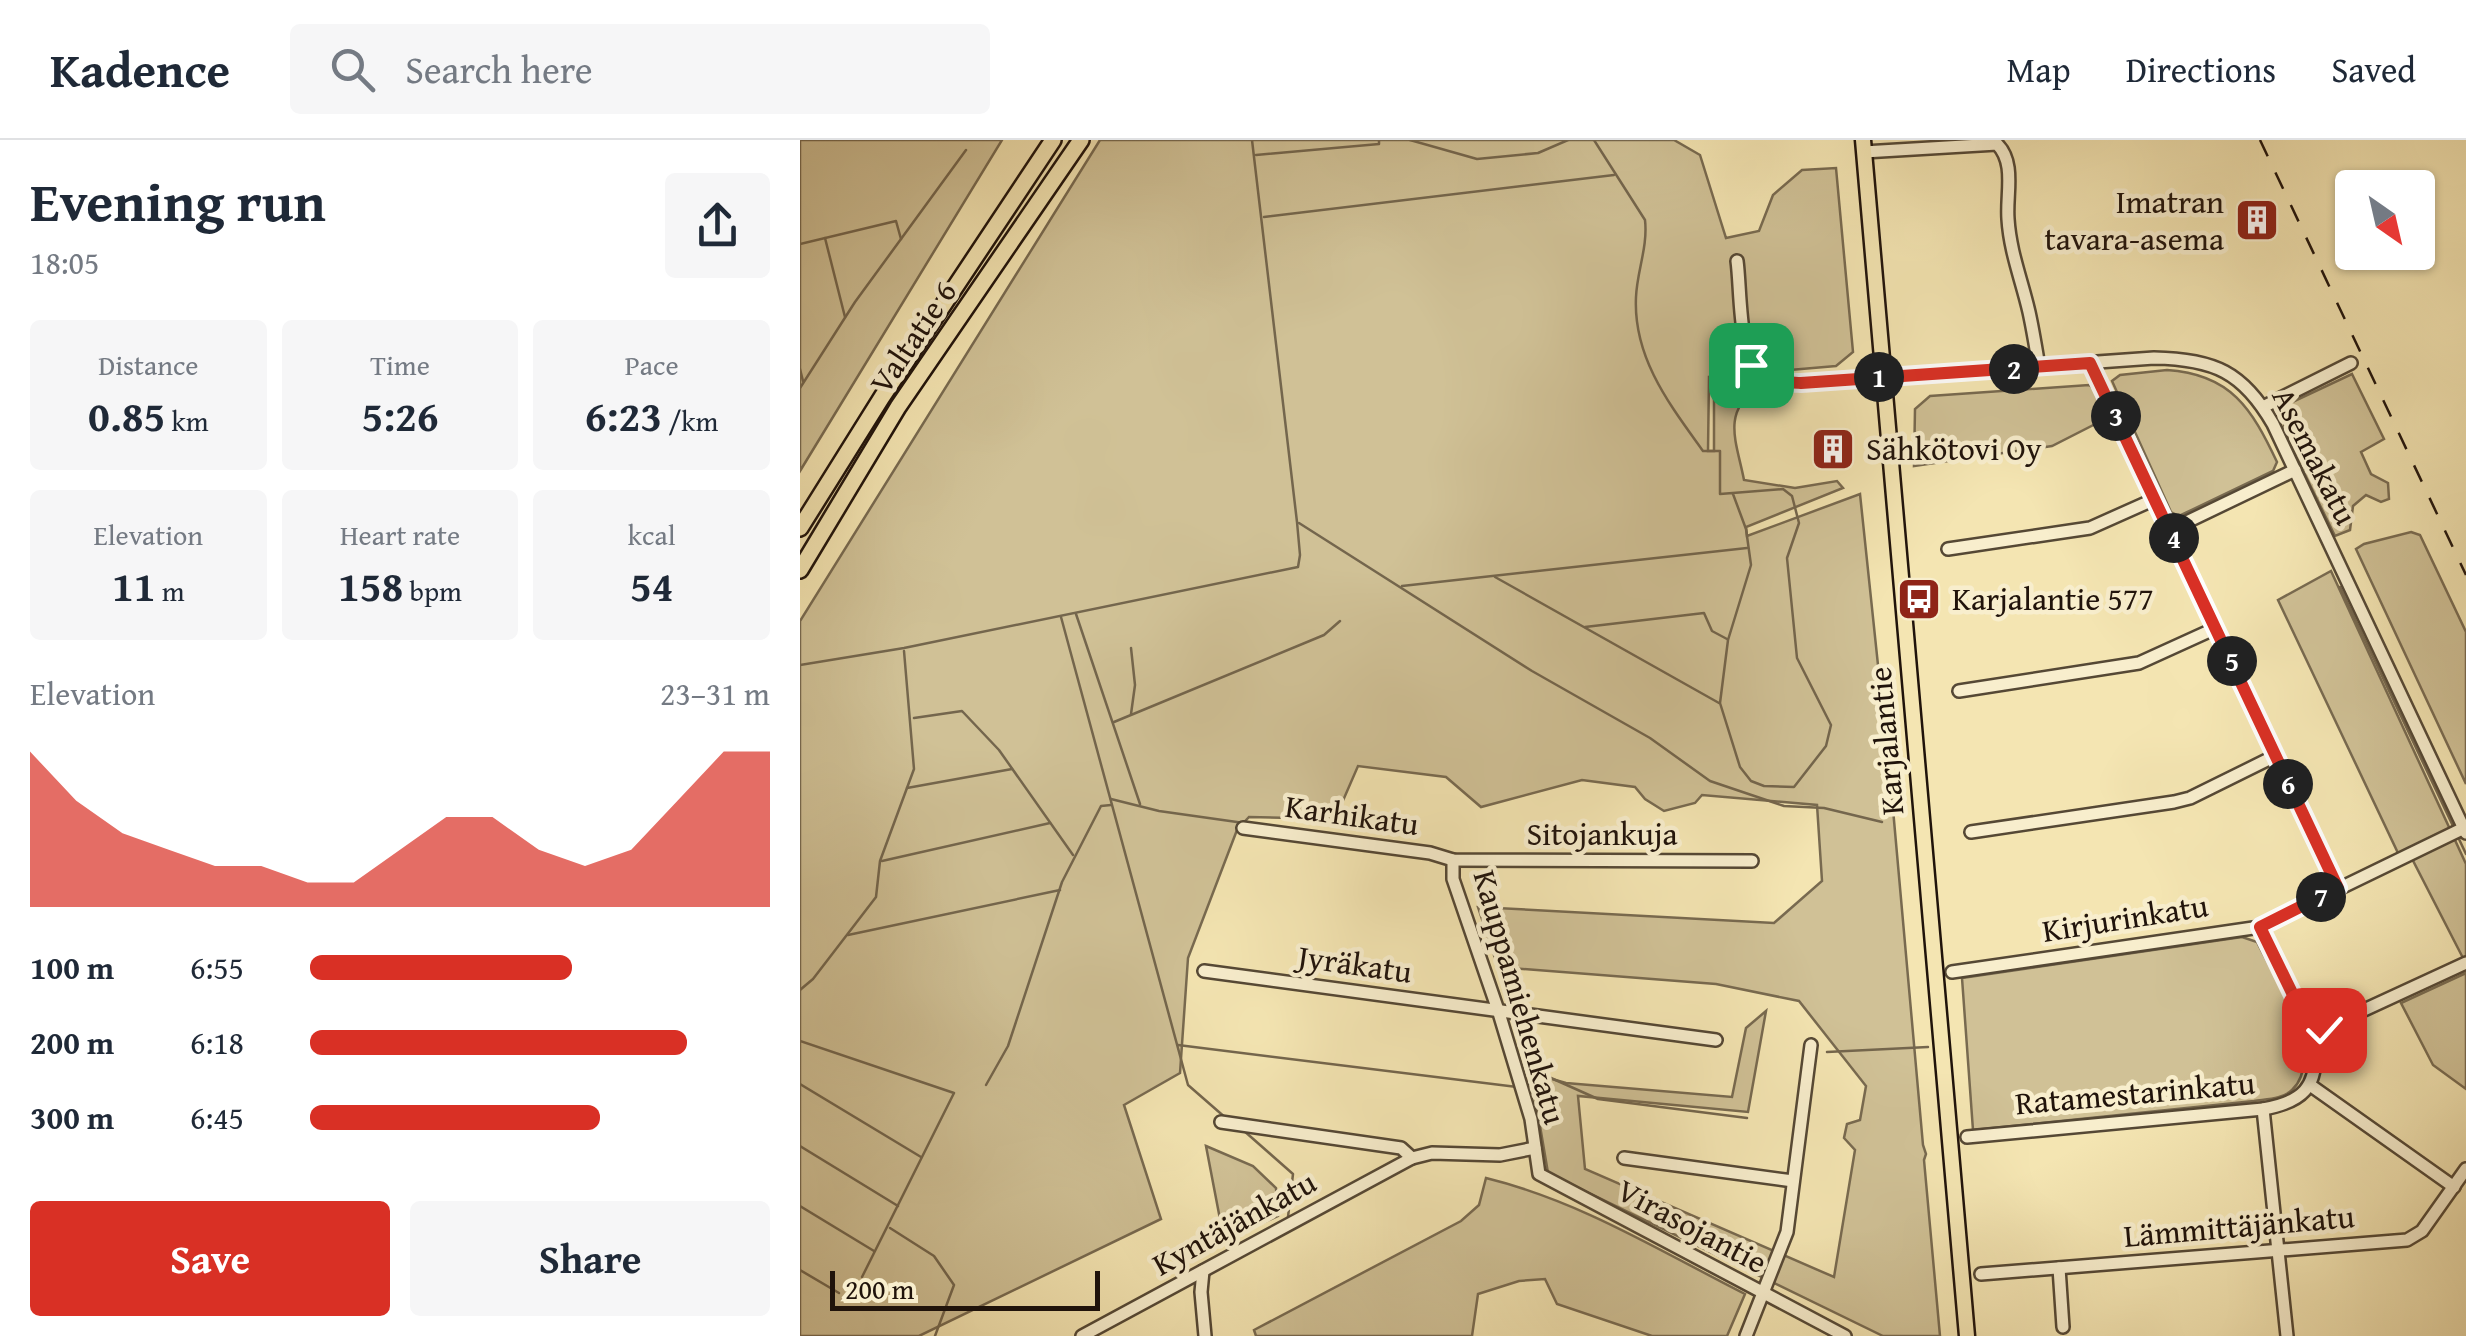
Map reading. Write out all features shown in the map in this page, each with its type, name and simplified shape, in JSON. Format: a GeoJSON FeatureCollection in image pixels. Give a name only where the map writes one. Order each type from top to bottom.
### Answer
{"type":"FeatureCollection","features":[{"type":"Feature","properties":{"kind":"highway","name":"Valtatie 6"},"geometry":{"type":"LineString","coordinates":[[800,528],[1053,140]]}},
{"type":"Feature","properties":{"kind":"highway","name":"Valtatie 6"},"geometry":{"type":"LineString","coordinates":[[800,570],[898,407],[1082,140]]}},
{"type":"Feature","properties":{"kind":"main road","name":"Karjalantie"},"geometry":{"type":"LineString","coordinates":[[1864,146],[1967,1336]]}},
{"type":"Feature","properties":{"kind":"street"},"geometry":{"type":"LineString","coordinates":[[1864,146],[1997,144],[2006,154],[2010,168],[2008,221],[2017,278],[2028,308],[2039,367]]}},
{"type":"Feature","properties":{"kind":"street","name":"Asemakatu"},"geometry":{"type":"LineString","coordinates":[[1737,262],[1751,365],[1773,382],[2154,358],[2190,360],[2245,382],[2263,407],[2294,470],[2465,831]]}},
{"type":"Feature","properties":{"kind":"street"},"geometry":{"type":"LineString","coordinates":[[2263,407],[2351,362]]}},
{"type":"Feature","properties":{"kind":"street"},"geometry":{"type":"LineString","coordinates":[[2090,363],[2338,888]]}},
{"type":"Feature","properties":{"kind":"street"},"geometry":{"type":"LineString","coordinates":[[2170,530],[2294,470]]}},
{"type":"Feature","properties":{"kind":"street"},"geometry":{"type":"LineString","coordinates":[[1948,549],[2090,528],[2155,498]]}},
{"type":"Feature","properties":{"kind":"street"},"geometry":{"type":"LineString","coordinates":[[1959,690],[2139,663],[2216,628]]}},
{"type":"Feature","properties":{"kind":"street"},"geometry":{"type":"LineString","coordinates":[[1972,832],[2190,798],[2275,756]]}},
{"type":"Feature","properties":{"kind":"street","name":"Karhikatu"},"geometry":{"type":"LineString","coordinates":[[1243,828],[1430,853],[1452,860]]}},
{"type":"Feature","properties":{"kind":"street","name":"Kirjurinkatu"},"geometry":{"type":"LineString","coordinates":[[1952,972],[2260,927],[2465,831]]}},
{"type":"Feature","properties":{"kind":"street","name":"Sitojankuja"},"geometry":{"type":"LineString","coordinates":[[1452,860],[1752,861]]}},
{"type":"Feature","properties":{"kind":"street","name":"Kauppamiehenkatu"},"geometry":{"type":"LineString","coordinates":[[1452,860],[1453,879],[1499,1013],[1531,1119],[1535,1148]]}},
{"type":"Feature","properties":{"kind":"street"},"geometry":{"type":"LineString","coordinates":[[2260,927],[2312,1034],[2316,1060],[2310,1085],[2454,1187]]}},
{"type":"Feature","properties":{"kind":"street"},"geometry":{"type":"LineString","coordinates":[[2312,1034],[2466,963]]}},
{"type":"Feature","properties":{"kind":"street","name":"Jyräkatu"},"geometry":{"type":"LineString","coordinates":[[1204,972],[1716,1040]]}},
{"type":"Feature","properties":{"kind":"street"},"geometry":{"type":"LineString","coordinates":[[1746,1336],[1787,1232],[1812,1045]]}},
{"type":"Feature","properties":{"kind":"street","name":"Ratamestarinkatu"},"geometry":{"type":"LineString","coordinates":[[1967,1137],[2263,1109],[2292,1102],[2310,1085]]}},
{"type":"Feature","properties":{"kind":"street"},"geometry":{"type":"LineString","coordinates":[[2263,1109],[2287,1336]]}},
{"type":"Feature","properties":{"kind":"street"},"geometry":{"type":"LineString","coordinates":[[1221,1122],[1401,1148],[1412,1158],[1432,1154],[1500,1156],[1535,1148]]}},
{"type":"Feature","properties":{"kind":"street","name":"Virasojantie"},"geometry":{"type":"LineString","coordinates":[[1535,1148],[1536,1168],[1544,1178],[1845,1336]]}},
{"type":"Feature","properties":{"kind":"street","name":"Kyntäjänkatu"},"geometry":{"type":"LineString","coordinates":[[1082,1336],[1412,1158]]}},
{"type":"Feature","properties":{"kind":"street"},"geometry":{"type":"LineString","coordinates":[[1624,1158],[1794,1181]]}},
{"type":"Feature","properties":{"kind":"street","name":"Lämmittäjänkatu"},"geometry":{"type":"LineString","coordinates":[[1981,1274],[2277,1252],[2416,1236],[2466,1169]]}},
{"type":"Feature","properties":{"kind":"street"},"geometry":{"type":"LineString","coordinates":[[2059,1268],[2064,1327]]}},
{"type":"Feature","properties":{"kind":"street"},"geometry":{"type":"LineString","coordinates":[[1203,1271],[1205,1336]]}},
{"type":"Feature","properties":{"kind":"shaded area"},"geometry":{"type":"Polygon","coordinates":[[[800,140],[1002,140],[800,471],[800,140]]]}},
{"type":"Feature","properties":{"kind":"shaded area"},"geometry":{"type":"Polygon","coordinates":[[[1100,140],[1674,140],[1700,155],[1726,238],[1759,231],[1773,195],[1802,170],[1836,168],[1853,352],[1836,366],[1709,377],[1708,451],[1714,451],[1714,383],[1757,388],[1735,418],[1744,480],[1795,488],[1837,481],[1843,488],[1746,527],[1747,536],[1860,494],[1926,1154],[1940,1336],[1883,1336],[1548,1173],[1531,1073],[1566,1083],[1732,1097],[1746,1028],[1766,1011],[1748,1112],[1578,1096],[1585,1169],[1834,1277],[1855,1150],[1844,1138],[1847,1124],[1860,1120],[1866,1086],[1799,1001],[1716,984],[1498,967],[1478,907],[1774,923],[1822,881],[1817,805],[1702,795],[1695,803],[1664,811],[1635,787],[1582,780],[1481,807],[1446,777],[1358,766],[1335,819],[1249,817],[1237,830],[1188,958],[1180,1073],[1124,1105],[1161,1219],[919,1336],[800,1336],[800,621],[1100,140]]]}},
{"type":"Feature","properties":{"kind":"shaded area"},"geometry":{"type":"Polygon","coordinates":[[[2167,370],[2208,379],[2237,398],[2277,462],[2273,471],[2179,516],[2171,512],[2112,381],[2120,375],[2167,370]]]}},
{"type":"Feature","properties":{"kind":"shaded area"},"geometry":{"type":"Polygon","coordinates":[[[2352,374],[2384,439],[2361,452],[2371,474],[2388,483],[2389,499],[2381,502],[2366,495],[2353,506],[2350,530],[2335,536],[2284,425],[2288,404],[2352,374]]]}},
{"type":"Feature","properties":{"kind":"shaded area"},"geometry":{"type":"Polygon","coordinates":[[[2089,385],[2109,417],[2052,446],[1914,466],[1915,409],[1930,396],[2089,385]]]}},
{"type":"Feature","properties":{"kind":"shaded area"},"geometry":{"type":"Polygon","coordinates":[[[2411,532],[2420,535],[2466,632],[2466,784],[2356,549],[2411,532]]]}},
{"type":"Feature","properties":{"kind":"shaded area"},"geometry":{"type":"Polygon","coordinates":[[[2331,571],[2466,864],[2463,958],[2408,851],[2398,853],[2278,600],[2331,571]]]}},
{"type":"Feature","properties":{"kind":"shaded area"},"geometry":{"type":"Polygon","coordinates":[[[2242,937],[2257,942],[2301,1038],[2301,1076],[2288,1093],[2254,1101],[1973,1130],[1962,978],[2242,937]]]}},
{"type":"Feature","properties":{"kind":"shaded area"},"geometry":{"type":"Polygon","coordinates":[[[2466,973],[2466,1089],[2433,1065],[2401,1003],[2466,973]]]}},
{"type":"Feature","properties":{"kind":"shaded area"},"geometry":{"type":"Polygon","coordinates":[[[1206,1146],[1253,1166],[1276,1188],[1278,1216],[1224,1240],[1206,1146]]]}},
{"type":"Feature","properties":{"kind":"shaded area"},"geometry":{"type":"Polygon","coordinates":[[[1486,1178],[1587,1213],[1745,1294],[1727,1336],[1652,1336],[1557,1304],[1545,1279],[1519,1281],[1478,1294],[1472,1336],[1256,1336],[1254,1330],[1461,1221],[1479,1205],[1486,1178]]]}},
{"type":"Feature","properties":{"kind":"waterway"},"geometry":{"type":"LineString","coordinates":[[800,665],[904,648],[1298,567],[1297,522],[1252,140]]}},
{"type":"Feature","properties":{"kind":"waterway"},"geometry":{"type":"LineString","coordinates":[[1256,155],[1379,144],[1379,140]]}},
{"type":"Feature","properties":{"kind":"waterway"},"geometry":{"type":"LineString","coordinates":[[1410,140],[1477,159],[1538,153],[1568,140]]}},
{"type":"Feature","properties":{"kind":"waterway"},"geometry":{"type":"LineString","coordinates":[[1594,140],[1645,220],[1637,319],[1656,380],[1703,451],[1720,451],[1720,494],[1783,489],[1792,496],[1799,523],[1787,558],[1797,658],[1831,725],[1826,746],[1794,787],[1764,786],[1751,781],[1740,767],[1720,703],[1728,640],[1751,565],[1746,529],[1733,494]]}},
{"type":"Feature","properties":{"kind":"waterway"},"geometry":{"type":"LineString","coordinates":[[800,388],[855,302],[966,150]]}},
{"type":"Feature","properties":{"kind":"waterway"},"geometry":{"type":"LineString","coordinates":[[1264,217],[1614,175]]}},
{"type":"Feature","properties":{"kind":"waterway"},"geometry":{"type":"LineString","coordinates":[[800,244],[896,221],[901,239]]}},
{"type":"Feature","properties":{"kind":"waterway"},"geometry":{"type":"LineString","coordinates":[[825,238],[845,317]]}},
{"type":"Feature","properties":{"kind":"waterway"},"geometry":{"type":"LineString","coordinates":[[800,369],[803,381]]}},
{"type":"Feature","properties":{"kind":"waterway"},"geometry":{"type":"LineString","coordinates":[[1299,523],[1532,671],[1650,738],[1710,781],[1784,806],[1824,808],[1882,822]]}},
{"type":"Feature","properties":{"kind":"waterway"},"geometry":{"type":"LineString","coordinates":[[1402,586],[1747,548]]}},
{"type":"Feature","properties":{"kind":"waterway"},"geometry":{"type":"LineString","coordinates":[[1495,577],[1719,703]]}},
{"type":"Feature","properties":{"kind":"waterway"},"geometry":{"type":"LineString","coordinates":[[2340,587],[2453,826]]}},
{"type":"Feature","properties":{"kind":"waterway"},"geometry":{"type":"LineString","coordinates":[[1585,627],[1704,613],[1712,631],[1727,639]]}},
{"type":"Feature","properties":{"kind":"waterway"},"geometry":{"type":"LineString","coordinates":[[1076,614],[1140,804]]}},
{"type":"Feature","properties":{"kind":"waterway"},"geometry":{"type":"LineString","coordinates":[[1061,617],[1188,1085],[1227,1119]]}},
{"type":"Feature","properties":{"kind":"waterway"},"geometry":{"type":"LineString","coordinates":[[1114,722],[1324,635],[1340,621]]}},
{"type":"Feature","properties":{"kind":"waterway"},"geometry":{"type":"LineString","coordinates":[[1131,648],[1135,685],[1131,714]]}},
{"type":"Feature","properties":{"kind":"waterway"},"geometry":{"type":"LineString","coordinates":[[800,990],[813,979],[876,897],[880,861],[914,769],[904,651]]}},
{"type":"Feature","properties":{"kind":"waterway"},"geometry":{"type":"LineString","coordinates":[[914,718],[962,711],[999,750],[1073,855]]}},
{"type":"Feature","properties":{"kind":"waterway"},"geometry":{"type":"LineString","coordinates":[[907,788],[1012,769]]}},
{"type":"Feature","properties":{"kind":"waterway"},"geometry":{"type":"LineString","coordinates":[[1111,799],[1159,811],[1244,823]]}},
{"type":"Feature","properties":{"kind":"waterway"},"geometry":{"type":"LineString","coordinates":[[986,1085],[1008,1046],[1062,882],[1101,806],[1111,805]]}},
{"type":"Feature","properties":{"kind":"waterway"},"geometry":{"type":"LineString","coordinates":[[882,861],[1050,823]]}},
{"type":"Feature","properties":{"kind":"waterway"},"geometry":{"type":"LineString","coordinates":[[2458,837],[2466,854]]}},
{"type":"Feature","properties":{"kind":"waterway"},"geometry":{"type":"LineString","coordinates":[[848,935],[1060,890]]}},
{"type":"Feature","properties":{"kind":"waterway"},"geometry":{"type":"LineString","coordinates":[[800,1041],[954,1093],[862,1277]]}},
{"type":"Feature","properties":{"kind":"waterway"},"geometry":{"type":"LineString","coordinates":[[1178,1045],[1517,1087]]}},
{"type":"Feature","properties":{"kind":"waterway"},"geometry":{"type":"LineString","coordinates":[[1827,1052],[1928,1047]]}},
{"type":"Feature","properties":{"kind":"waterway"},"geometry":{"type":"LineString","coordinates":[[1525,1085],[1551,1078],[1598,1099],[1747,1118]]}},
{"type":"Feature","properties":{"kind":"waterway"},"geometry":{"type":"LineString","coordinates":[[800,1084],[921,1157]]}},
{"type":"Feature","properties":{"kind":"waterway"},"geometry":{"type":"LineString","coordinates":[[1243,1130],[1293,1174],[1288,1217]]}},
{"type":"Feature","properties":{"kind":"waterway"},"geometry":{"type":"LineString","coordinates":[[800,1146],[898,1206]]}},
{"type":"Feature","properties":{"kind":"waterway"},"geometry":{"type":"LineString","coordinates":[[800,1206],[874,1251]]}},
{"type":"Feature","properties":{"kind":"waterway"},"geometry":{"type":"LineString","coordinates":[[890,1228],[934,1256],[954,1285],[935,1336]]}},
{"type":"Feature","properties":{"kind":"waterway"},"geometry":{"type":"LineString","coordinates":[[800,1270],[839,1293]]}},
{"type":"Feature","properties":{"kind":"railway"},"geometry":{"type":"LineString","coordinates":[[2260,140],[2466,575]]}},
{"type":"Feature","properties":{"kind":"place","name":"Imatran tavara-asema"},"geometry":{"type":"Point","coordinates":[2257,220]}},
{"type":"Feature","properties":{"kind":"place","name":"Sähkötovi Oy"},"geometry":{"type":"Point","coordinates":[1833,449]}},
{"type":"Feature","properties":{"kind":"place","name":"Karjalantie 577"},"geometry":{"type":"Point","coordinates":[1919,599]}},
{"type":"Feature","properties":{"kind":"route"},"geometry":{"type":"LineString","coordinates":[[1751,365],[1773,382],[1801,383],[2090,363],[2338,888],[2260,927],[2312,1034],[2324,1030]]}}]}
